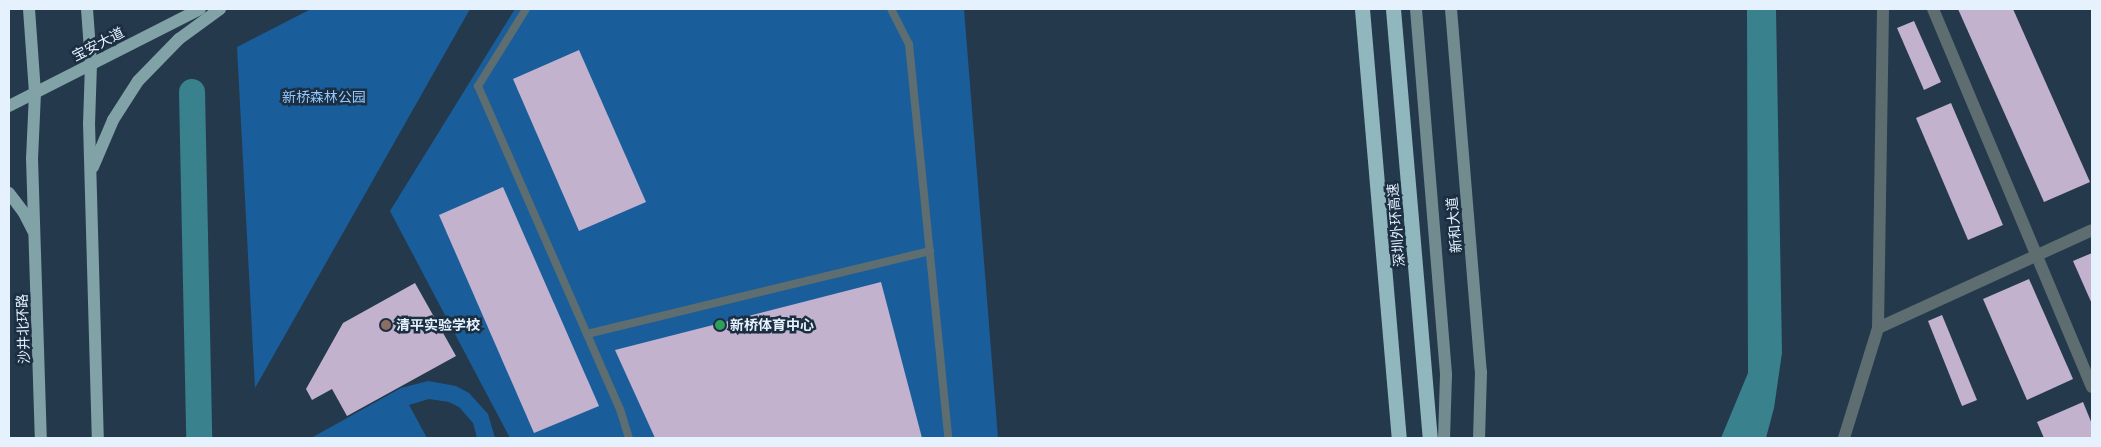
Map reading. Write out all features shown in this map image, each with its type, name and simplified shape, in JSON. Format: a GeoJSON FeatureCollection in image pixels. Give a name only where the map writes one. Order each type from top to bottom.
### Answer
{"type":"FeatureCollection","features":[{"type":"Feature","properties":{"kind":"highway","name":"深圳外环高速"},"geometry":{"type":"LineString","coordinates":[[1362,9],[1399,438]]}},
{"type":"Feature","properties":{"kind":"highway","name":"深圳外环高速"},"geometry":{"type":"LineString","coordinates":[[1393,9],[1430,438]]}},
{"type":"Feature","properties":{"kind":"main road","name":"沙井北环路"},"geometry":{"type":"LineString","coordinates":[[29,9],[36,93],[32,158],[41,438]]}},
{"type":"Feature","properties":{"kind":"main road"},"geometry":{"type":"LineString","coordinates":[[87,9],[91,64],[89,123],[90,185],[98,438]]}},
{"type":"Feature","properties":{"kind":"main road","name":"宝安大道"},"geometry":{"type":"LineString","coordinates":[[9,106],[200,9]]}},
{"type":"Feature","properties":{"kind":"main road"},"geometry":{"type":"LineString","coordinates":[[90,185],[105,135],[138,81],[179,39],[220,9]]}},
{"type":"Feature","properties":{"kind":"main road","name":"新和大道"},"geometry":{"type":"LineString","coordinates":[[1416,9],[1446,374],[1444,438]]}},
{"type":"Feature","properties":{"kind":"main road","name":"新和大道"},"geometry":{"type":"LineString","coordinates":[[1451,9],[1481,372],[1479,438]]}},
{"type":"Feature","properties":{"kind":"main road"},"geometry":{"type":"LineString","coordinates":[[9,193],[24,213],[35,236]]}},
{"type":"Feature","properties":{"kind":"street"},"geometry":{"type":"LineString","coordinates":[[1844,438],[1878,328],[1883,9]]}},
{"type":"Feature","properties":{"kind":"street"},"geometry":{"type":"LineString","coordinates":[[1933,9],[2092,386]]}},
{"type":"Feature","properties":{"kind":"street"},"geometry":{"type":"LineString","coordinates":[[1878,328],[2092,230]]}},
{"type":"Feature","properties":{"kind":"lane"},"geometry":{"type":"LineString","coordinates":[[526,9],[478,86],[620,409],[629,438]]}},
{"type":"Feature","properties":{"kind":"lane"},"geometry":{"type":"LineString","coordinates":[[891,9],[909,44],[948,438]]}},
{"type":"Feature","properties":{"kind":"lane"},"geometry":{"type":"LineString","coordinates":[[587,334],[930,251]]}},
{"type":"Feature","properties":{"kind":"green space","name":"新桥森林公园"},"geometry":{"type":"Polygon","coordinates":[[[311,9],[470,9],[255,388],[237,47],[311,9]]]}},
{"type":"Feature","properties":{"kind":"green space","name":"新桥体育中心"},"geometry":{"type":"Polygon","coordinates":[[[515,9],[964,9],[998,438],[510,438],[390,211],[515,9]]]}},
{"type":"Feature","properties":{"kind":"green space"},"geometry":{"type":"Polygon","coordinates":[[[428,381],[456,386],[469,393],[488,414],[495,438],[477,438],[473,423],[459,407],[449,402],[429,399],[409,405],[427,438],[311,438],[401,388],[428,381]]]}},
{"type":"Feature","properties":{"kind":"shaded area"},"geometry":{"type":"Polygon","coordinates":[[[1747,9],[1776,9],[1782,353],[1774,408],[1766,438],[1721,438],[1748,373],[1747,9]]]}},
{"type":"Feature","properties":{"kind":"building"},"geometry":{"type":"Polygon","coordinates":[[[1958,9],[2013,9],[2090,182],[2044,202],[1958,9]]]}},
{"type":"Feature","properties":{"kind":"building"},"geometry":{"type":"Polygon","coordinates":[[[1914,21],[1941,82],[1924,90],[1897,28],[1914,21]]]}},
{"type":"Feature","properties":{"kind":"building"},"geometry":{"type":"Polygon","coordinates":[[[579,50],[646,202],[579,231],[513,79],[579,50]]]}},
{"type":"Feature","properties":{"kind":"building"},"geometry":{"type":"Polygon","coordinates":[[[1951,103],[2003,225],[1968,240],[1916,118],[1951,103]]]}},
{"type":"Feature","properties":{"kind":"building"},"geometry":{"type":"Polygon","coordinates":[[[503,187],[599,406],[534,433],[439,215],[503,187]]]}},
{"type":"Feature","properties":{"kind":"building"},"geometry":{"type":"Polygon","coordinates":[[[2092,253],[2092,304],[2073,261],[2092,253]]]}},
{"type":"Feature","properties":{"kind":"building"},"geometry":{"type":"Polygon","coordinates":[[[2029,279],[2073,379],[2027,400],[1983,299],[2029,279]]]}},
{"type":"Feature","properties":{"kind":"building"},"geometry":{"type":"Polygon","coordinates":[[[881,282],[922,438],[655,438],[615,350],[881,282]]]}},
{"type":"Feature","properties":{"kind":"building"},"geometry":{"type":"Polygon","coordinates":[[[415,283],[456,356],[347,416],[332,389],[312,400],[306,389],[343,323],[415,283]]]}},
{"type":"Feature","properties":{"kind":"building"},"geometry":{"type":"Polygon","coordinates":[[[1942,315],[1977,400],[1962,406],[1928,321],[1942,315]]]}},
{"type":"Feature","properties":{"kind":"building"},"geometry":{"type":"Polygon","coordinates":[[[2083,402],[2092,424],[2092,438],[2044,438],[2037,422],[2083,402]]]}},
{"type":"Feature","properties":{"kind":"waterway"},"geometry":{"type":"LineString","coordinates":[[192,92],[199,438]]}},
{"type":"Feature","properties":{"kind":"place","name":"清平实验学校"},"geometry":{"type":"Point","coordinates":[386,325]}},
{"type":"Feature","properties":{"kind":"place","name":"新桥体育中心"},"geometry":{"type":"Point","coordinates":[720,325]}}]}
